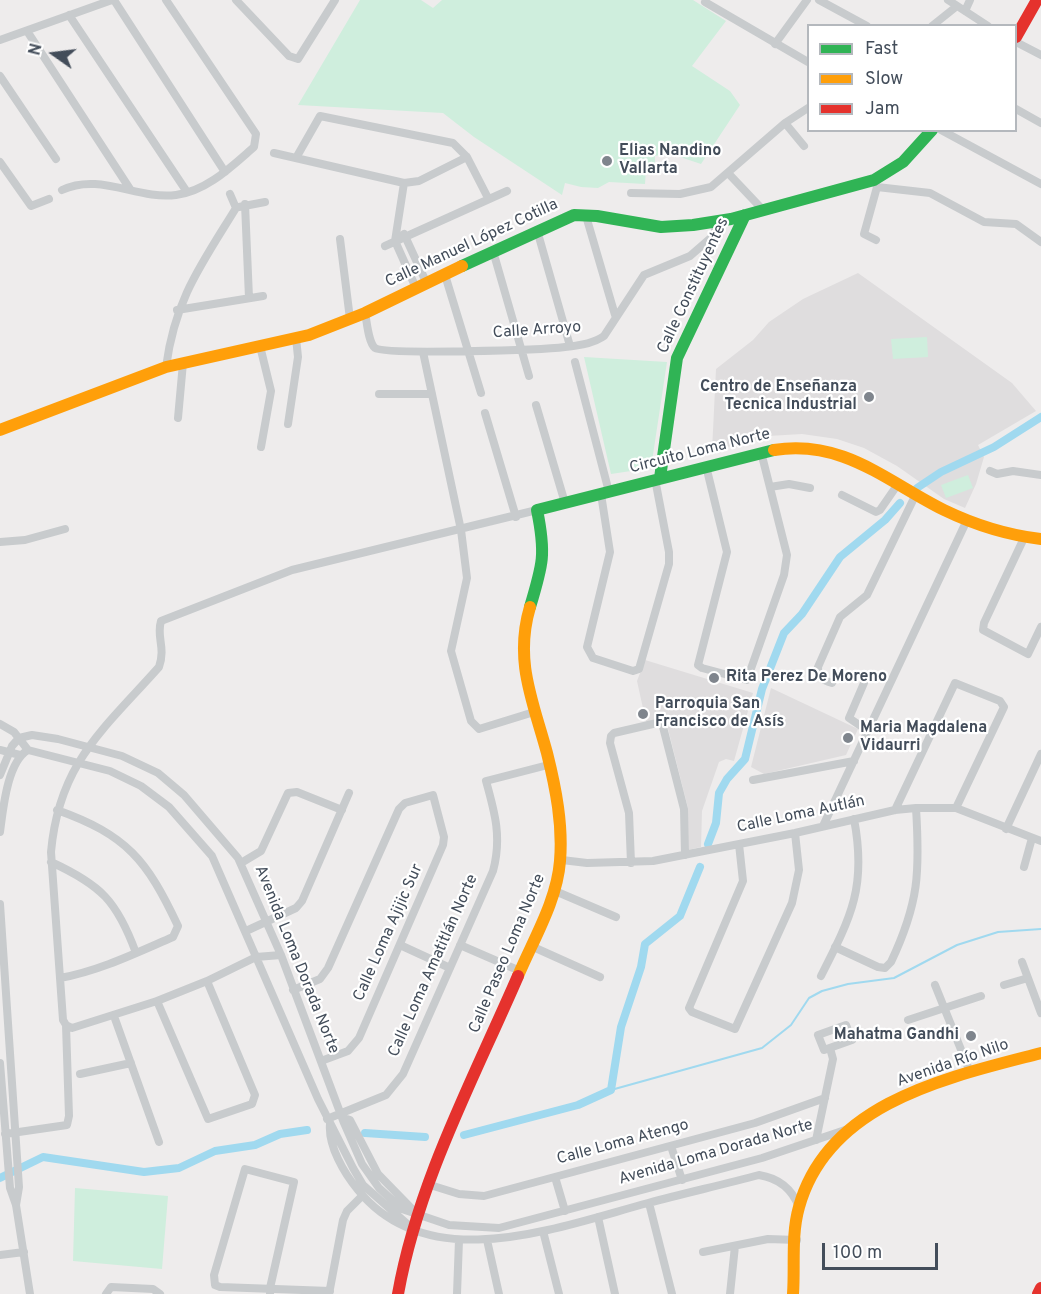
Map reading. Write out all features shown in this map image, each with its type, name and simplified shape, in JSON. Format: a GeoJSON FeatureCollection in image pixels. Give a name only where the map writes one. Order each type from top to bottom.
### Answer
{"type":"FeatureCollection","features":[{"type":"Feature","properties":{"kind":"street"},"geometry":{"type":"LineString","coordinates":[[0,40],[113,0],[225,172]]}},
{"type":"Feature","properties":{"kind":"street"},"geometry":{"type":"LineString","coordinates":[[63,190],[84,183],[163,195],[187,192],[225,172],[254,147],[257,141],[256,134],[166,0]]}},
{"type":"Feature","properties":{"kind":"street"},"geometry":{"type":"LineString","coordinates":[[236,0],[289,56],[298,59],[333,1]]}},
{"type":"Feature","properties":{"kind":"street"},"geometry":{"type":"LineString","coordinates":[[776,45],[807,0]]}},
{"type":"Feature","properties":{"kind":"street"},"geometry":{"type":"LineString","coordinates":[[819,0],[863,24]]}},
{"type":"Feature","properties":{"kind":"street"},"geometry":{"type":"LineString","coordinates":[[948,0],[985,24]]}},
{"type":"Feature","properties":{"kind":"street"},"geometry":{"type":"LineString","coordinates":[[935,24],[970,0]]}},
{"type":"Feature","properties":{"kind":"street"},"geometry":{"type":"LineString","coordinates":[[1017,36],[1037,0]]}},
{"type":"Feature","properties":{"kind":"street"},"geometry":{"type":"LineString","coordinates":[[705,2],[807,61]]}},
{"type":"Feature","properties":{"kind":"street"},"geometry":{"type":"LineString","coordinates":[[69,15],[187,192]]}},
{"type":"Feature","properties":{"kind":"street"},"geometry":{"type":"LineString","coordinates":[[27,31],[130,189]]}},
{"type":"Feature","properties":{"kind":"street"},"geometry":{"type":"LineString","coordinates":[[1017,43],[1041,55]]}},
{"type":"Feature","properties":{"kind":"street"},"geometry":{"type":"LineString","coordinates":[[0,76],[56,159]]}},
{"type":"Feature","properties":{"kind":"street"},"geometry":{"type":"LineString","coordinates":[[631,193],[696,192],[711,187],[785,123],[807,109]]}},
{"type":"Feature","properties":{"kind":"street"},"geometry":{"type":"LineString","coordinates":[[1017,111],[1041,123]]}},
{"type":"Feature","properties":{"kind":"street"},"geometry":{"type":"LineString","coordinates":[[296,158],[322,116],[448,141],[467,157],[488,198]]}},
{"type":"Feature","properties":{"kind":"street"},"geometry":{"type":"LineString","coordinates":[[785,123],[804,146]]}},
{"type":"Feature","properties":{"kind":"street","name":"Calle Manuel López Cotilla"},"geometry":{"type":"LineString","coordinates":[[0,430],[166,367],[296,338],[350,319],[537,230],[574,215],[661,227],[718,221],[876,184],[903,162],[930,132]]}},
{"type":"Feature","properties":{"kind":"street"},"geometry":{"type":"LineString","coordinates":[[945,132],[1041,184]]}},
{"type":"Feature","properties":{"kind":"street"},"geometry":{"type":"LineString","coordinates":[[273,153],[404,183],[419,181],[467,157]]}},
{"type":"Feature","properties":{"kind":"street"},"geometry":{"type":"LineString","coordinates":[[0,162],[31,206],[49,199]]}},
{"type":"Feature","properties":{"kind":"street"},"geometry":{"type":"LineString","coordinates":[[728,173],[763,210]]}},
{"type":"Feature","properties":{"kind":"street"},"geometry":{"type":"LineString","coordinates":[[404,183],[395,241],[422,286]]}},
{"type":"Feature","properties":{"kind":"street"},"geometry":{"type":"LineString","coordinates":[[876,240],[864,234],[876,184],[930,193],[984,222],[1016,224],[1041,242]]}},
{"type":"Feature","properties":{"kind":"street"},"geometry":{"type":"LineString","coordinates":[[385,246],[507,191]]}},
{"type":"Feature","properties":{"kind":"street"},"geometry":{"type":"LineString","coordinates":[[230,194],[240,206],[249,298]]}},
{"type":"Feature","properties":{"kind":"street"},"geometry":{"type":"LineString","coordinates":[[166,367],[177,310],[186,291],[240,206],[265,202]]}},
{"type":"Feature","properties":{"kind":"street","name":"Calle Constituyentes"},"geometry":{"type":"LineString","coordinates":[[658,478],[677,358],[745,215]]}},
{"type":"Feature","properties":{"kind":"street"},"geometry":{"type":"LineString","coordinates":[[586,216],[615,315]]}},
{"type":"Feature","properties":{"kind":"street","name":"Calle Arroyo"},"geometry":{"type":"LineString","coordinates":[[365,313],[375,348],[423,352],[520,349],[570,346],[597,341],[604,336],[615,315],[644,275],[690,256],[713,236],[718,221]]}},
{"type":"Feature","properties":{"kind":"street"},"geometry":{"type":"LineString","coordinates":[[399,222],[422,286]]}},
{"type":"Feature","properties":{"kind":"street"},"geometry":{"type":"LineString","coordinates":[[537,230],[570,346]]}},
{"type":"Feature","properties":{"kind":"street"},"geometry":{"type":"LineString","coordinates":[[340,239],[350,319]]}},
{"type":"Feature","properties":{"kind":"street"},"geometry":{"type":"LineString","coordinates":[[493,251],[528,376]]}},
{"type":"Feature","properties":{"kind":"street"},"geometry":{"type":"LineString","coordinates":[[445,275],[481,393]]}},
{"type":"Feature","properties":{"kind":"street"},"geometry":{"type":"LineString","coordinates":[[177,310],[263,296]]}},
{"type":"Feature","properties":{"kind":"street"},"geometry":{"type":"LineString","coordinates":[[288,424],[298,357],[296,338]]}},
{"type":"Feature","properties":{"kind":"street"},"geometry":{"type":"LineString","coordinates":[[260,346],[271,391],[261,447]]}},
{"type":"Feature","properties":{"kind":"street"},"geometry":{"type":"LineString","coordinates":[[423,352],[460,530],[467,578],[451,651],[474,727],[479,729],[534,712]]}},
{"type":"Feature","properties":{"kind":"street"},"geometry":{"type":"LineString","coordinates":[[575,362],[605,493],[610,552],[587,647],[593,658],[633,670],[639,669],[669,564],[658,478]]}},
{"type":"Feature","properties":{"kind":"street"},"geometry":{"type":"LineString","coordinates":[[178,418],[183,363]]}},
{"type":"Feature","properties":{"kind":"street"},"geometry":{"type":"LineString","coordinates":[[379,394],[432,394]]}},
{"type":"Feature","properties":{"kind":"street"},"geometry":{"type":"LineString","coordinates":[[536,405],[565,503]]}},
{"type":"Feature","properties":{"kind":"street"},"geometry":{"type":"LineString","coordinates":[[485,414],[516,517]]}},
{"type":"Feature","properties":{"kind":"street","name":"Circuito Loma Norte"},"geometry":{"type":"LineString","coordinates":[[88,746],[159,667],[164,653],[159,626],[164,618],[231,595],[292,570],[516,517],[761,452],[795,446],[825,450],[862,462],[916,494],[967,520],[1024,538],[1041,539]]}},
{"type":"Feature","properties":{"kind":"street"},"geometry":{"type":"LineString","coordinates":[[706,466],[726,552],[699,664],[702,668],[747,680],[786,563],[786,545],[761,452]]}},
{"type":"Feature","properties":{"kind":"street"},"geometry":{"type":"LineString","coordinates":[[990,471],[997,474],[1013,471],[1041,475]]}},
{"type":"Feature","properties":{"kind":"street"},"geometry":{"type":"LineString","coordinates":[[770,487],[789,484],[810,488]]}},
{"type":"Feature","properties":{"kind":"street"},"geometry":{"type":"LineString","coordinates":[[842,495],[876,512],[898,484]]}},
{"type":"Feature","properties":{"kind":"street"},"geometry":{"type":"LineString","coordinates":[[832,683],[822,679],[818,674],[822,657],[840,617],[867,595],[916,494]]}},
{"type":"Feature","properties":{"kind":"street","name":"Calle Paseo Loma Norte"},"geometry":{"type":"LineString","coordinates":[[398,1294],[413,1229],[427,1184],[555,891],[562,860],[561,823],[534,712],[522,647],[524,627],[542,567],[544,545],[537,510]]}},
{"type":"Feature","properties":{"kind":"street"},"geometry":{"type":"LineString","coordinates":[[824,826],[967,520]]}},
{"type":"Feature","properties":{"kind":"street"},"geometry":{"type":"LineString","coordinates":[[0,542],[25,540],[65,529]]}},
{"type":"Feature","properties":{"kind":"street"},"geometry":{"type":"LineString","coordinates":[[1024,538],[984,622],[983,630],[1028,654],[1041,627]]}},
{"type":"Feature","properties":{"kind":"street"},"geometry":{"type":"LineString","coordinates":[[864,683],[849,717],[868,731]]}},
{"type":"Feature","properties":{"kind":"street"},"geometry":{"type":"LineString","coordinates":[[895,810],[955,683],[1000,701],[1004,707],[956,808]]}},
{"type":"Feature","properties":{"kind":"street"},"geometry":{"type":"LineString","coordinates":[[631,862],[629,813],[610,743],[611,736],[614,733],[662,723],[684,809],[685,855]]}},
{"type":"Feature","properties":{"kind":"street"},"geometry":{"type":"LineString","coordinates":[[0,724],[14,732],[19,738],[24,753],[10,779],[0,832]]}},
{"type":"Feature","properties":{"kind":"street"},"geometry":{"type":"LineString","coordinates":[[0,775],[4,750],[19,738],[32,735],[88,746],[69,777],[57,810],[51,862],[63,1020],[66,1025],[69,1116],[67,1125],[10,1133]]}},
{"type":"Feature","properties":{"kind":"street","name":"Avenida Loma Dorada Norte"},"geometry":{"type":"LineString","coordinates":[[88,746],[122,756],[158,773],[184,795],[221,836],[240,863],[281,955],[344,1123],[370,1177],[402,1209],[449,1225],[480,1229],[516,1224],[762,1158],[848,1129]]}},
{"type":"Feature","properties":{"kind":"street"},"geometry":{"type":"LineString","coordinates":[[4,750],[78,762]]}},
{"type":"Feature","properties":{"kind":"street"},"geometry":{"type":"LineString","coordinates":[[1006,829],[1041,754]]}},
{"type":"Feature","properties":{"kind":"street"},"geometry":{"type":"LineString","coordinates":[[753,780],[854,761]]}},
{"type":"Feature","properties":{"kind":"street","name":"Avenida Loma Dorada Norte"},"geometry":{"type":"LineString","coordinates":[[78,762],[110,771],[141,786],[169,807],[212,856],[328,1121],[336,1130],[363,1185],[413,1229]]}},
{"type":"Feature","properties":{"kind":"street","name":"Calle Loma Amatitlán Norte"},"geometry":{"type":"LineString","coordinates":[[328,1121],[386,1095],[396,1086],[493,870],[497,853],[498,827],[486,781],[548,765]]}},
{"type":"Feature","properties":{"kind":"street"},"geometry":{"type":"LineString","coordinates":[[240,863],[261,851],[288,793],[297,792],[342,810]]}},
{"type":"Feature","properties":{"kind":"street"},"geometry":{"type":"LineString","coordinates":[[246,931],[296,908],[302,901],[349,794]]}},
{"type":"Feature","properties":{"kind":"street","name":"Calle Loma Ajijic Sur"},"geometry":{"type":"LineString","coordinates":[[293,990],[320,979],[328,968],[402,805],[433,795],[444,837],[443,845],[359,1038],[348,1051],[321,1061]]}},
{"type":"Feature","properties":{"kind":"street"},"geometry":{"type":"LineString","coordinates":[[835,947],[885,968],[902,939],[918,885],[916,808]]}},
{"type":"Feature","properties":{"kind":"street","name":"Calle Loma Autlán"},"geometry":{"type":"LineString","coordinates":[[562,860],[654,864],[685,855],[895,810],[916,808],[956,808],[1036,839]]}},
{"type":"Feature","properties":{"kind":"street"},"geometry":{"type":"LineString","coordinates":[[57,810],[106,830],[134,852],[159,885],[178,926],[173,937],[84,974],[60,978]]}},
{"type":"Feature","properties":{"kind":"street"},"geometry":{"type":"LineString","coordinates":[[821,976],[853,906],[859,884],[860,860],[854,819]]}},
{"type":"Feature","properties":{"kind":"street"},"geometry":{"type":"LineString","coordinates":[[739,844],[743,880],[689,1008],[692,1012],[735,1029],[792,903],[799,870],[795,833]]}},
{"type":"Feature","properties":{"kind":"street"},"geometry":{"type":"LineString","coordinates":[[1024,867],[1036,839]]}},
{"type":"Feature","properties":{"kind":"street"},"geometry":{"type":"LineString","coordinates":[[51,862],[82,877],[101,890],[125,922],[136,953]]}},
{"type":"Feature","properties":{"kind":"street"},"geometry":{"type":"LineString","coordinates":[[555,891],[616,917]]}},
{"type":"Feature","properties":{"kind":"street"},"geometry":{"type":"LineString","coordinates":[[0,904],[12,1168],[30,1294]]}},
{"type":"Feature","properties":{"kind":"street"},"geometry":{"type":"LineString","coordinates":[[400,945],[450,968]]}},
{"type":"Feature","properties":{"kind":"street"},"geometry":{"type":"LineString","coordinates":[[460,945],[520,971]]}},
{"type":"Feature","properties":{"kind":"street"},"geometry":{"type":"LineString","coordinates":[[531,946],[600,976]]}},
{"type":"Feature","properties":{"kind":"street"},"geometry":{"type":"LineString","coordinates":[[66,1025],[72,1028],[114,1017],[207,981],[256,957],[281,955]]}},
{"type":"Feature","properties":{"kind":"street"},"geometry":{"type":"LineString","coordinates":[[1022,962],[1028,978],[1038,993],[1041,1013]]}},
{"type":"Feature","properties":{"kind":"street"},"geometry":{"type":"LineString","coordinates":[[1004,985],[1028,978]]}},
{"type":"Feature","properties":{"kind":"street"},"geometry":{"type":"LineString","coordinates":[[157,1001],[208,1119],[252,1104],[255,1095],[207,981]]}},
{"type":"Feature","properties":{"kind":"street"},"geometry":{"type":"LineString","coordinates":[[935,985],[970,1072]]}},
{"type":"Feature","properties":{"kind":"street"},"geometry":{"type":"LineString","coordinates":[[908,1020],[981,996]]}},
{"type":"Feature","properties":{"kind":"street"},"geometry":{"type":"LineString","coordinates":[[114,1017],[159,1142]]}},
{"type":"Feature","properties":{"kind":"street"},"geometry":{"type":"LineString","coordinates":[[816,1140],[833,1059],[830,1048]]}},
{"type":"Feature","properties":{"kind":"street","name":"Avenida Río Nilo"},"geometry":{"type":"LineString","coordinates":[[793,1294],[799,1208],[821,1158],[848,1129],[915,1092],[970,1072],[1041,1053]]}},
{"type":"Feature","properties":{"kind":"street"},"geometry":{"type":"LineString","coordinates":[[0,1063],[2,1121],[10,1133]]}},
{"type":"Feature","properties":{"kind":"street"},"geometry":{"type":"LineString","coordinates":[[80,1074],[131,1063]]}},
{"type":"Feature","properties":{"kind":"street","name":"Calle Loma Atengo"},"geometry":{"type":"LineString","coordinates":[[427,1184],[459,1194],[484,1196],[779,1116],[825,1098]]}},
{"type":"Feature","properties":{"kind":"street","name":"Avenida Loma Dorada Norte"},"geometry":{"type":"LineString","coordinates":[[328,1121],[329,1133],[341,1164],[362,1196],[388,1219],[413,1229],[459,1240],[487,1240],[543,1231],[759,1175],[776,1180],[786,1187],[799,1208]]}},
{"type":"Feature","properties":{"kind":"street"},"geometry":{"type":"LineString","coordinates":[[671,1146],[682,1180]]}},
{"type":"Feature","properties":{"kind":"street"},"geometry":{"type":"LineString","coordinates":[[270,1291],[294,1182],[245,1169],[214,1275],[215,1285],[270,1291],[330,1292],[347,1211],[362,1196]]}},
{"type":"Feature","properties":{"kind":"street"},"geometry":{"type":"LineString","coordinates":[[555,1177],[565,1211]]}},
{"type":"Feature","properties":{"kind":"street"},"geometry":{"type":"LineString","coordinates":[[649,1203],[672,1294]]}},
{"type":"Feature","properties":{"kind":"street"},"geometry":{"type":"LineString","coordinates":[[598,1217],[615,1294]]}},
{"type":"Feature","properties":{"kind":"street"},"geometry":{"type":"LineString","coordinates":[[543,1231],[559,1294]]}},
{"type":"Feature","properties":{"kind":"street"},"geometry":{"type":"LineString","coordinates":[[703,1252],[768,1239],[796,1240]]}},
{"type":"Feature","properties":{"kind":"street"},"geometry":{"type":"LineString","coordinates":[[457,1294],[459,1240]]}},
{"type":"Feature","properties":{"kind":"street"},"geometry":{"type":"LineString","coordinates":[[487,1240],[499,1294]]}},
{"type":"Feature","properties":{"kind":"street"},"geometry":{"type":"LineString","coordinates":[[730,1294],[735,1246]]}},
{"type":"Feature","properties":{"kind":"street"},"geometry":{"type":"LineString","coordinates":[[0,1255],[24,1252]]}},
{"type":"Feature","properties":{"kind":"street"},"geometry":{"type":"LineString","coordinates":[[106,1294],[111,1287],[159,1292]]}},
{"type":"Feature","properties":{"kind":"street"},"geometry":{"type":"LineString","coordinates":[[1038,1294],[1041,1288]]}},
{"type":"Feature","properties":{"kind":"shaded area","name":"Centro de Enseñanza Tecnica Industrial"},"geometry":{"type":"Polygon","coordinates":[[[858,273],[1012,383],[1036,411],[978,445],[984,457],[976,484],[965,508],[944,499],[897,466],[864,448],[837,439],[802,434],[768,436],[712,451],[716,369],[753,340],[769,322],[803,299],[858,273]]]}},
{"type":"Feature","properties":{"kind":"shaded area"},"geometry":{"type":"Polygon","coordinates":[[[645,660],[753,693],[734,761],[726,759],[719,762],[702,811],[701,847],[688,850],[688,808],[665,717],[646,722],[637,681],[645,660]]]}},
{"type":"Feature","properties":{"kind":"shaded area"},"geometry":{"type":"Polygon","coordinates":[[[771,688],[858,729],[846,755],[764,774],[751,767],[771,688]]]}},
{"type":"Feature","properties":{"kind":"green space"},"geometry":{"type":"Polygon","coordinates":[[[360,0],[421,0],[433,8],[442,0],[693,0],[726,21],[692,66],[730,91],[740,105],[701,164],[668,153],[655,156],[655,165],[646,169],[645,184],[609,182],[598,188],[565,183],[562,195],[474,137],[443,113],[298,105],[360,0]]]}},
{"type":"Feature","properties":{"kind":"green space"},"geometry":{"type":"Polygon","coordinates":[[[927,337],[928,357],[893,359],[891,339],[927,337]]]}},
{"type":"Feature","properties":{"kind":"green space"},"geometry":{"type":"Polygon","coordinates":[[[584,357],[667,362],[651,468],[611,474],[584,357]]]}},
{"type":"Feature","properties":{"kind":"green space"},"geometry":{"type":"Polygon","coordinates":[[[968,475],[973,488],[946,498],[941,485],[968,475]]]}},
{"type":"Feature","properties":{"kind":"green space"},"geometry":{"type":"Polygon","coordinates":[[[75,1188],[168,1196],[162,1269],[73,1261],[75,1188]]]}},
{"type":"Feature","properties":{"kind":"waterway"},"geometry":{"type":"LineString","coordinates":[[917,488],[941,472],[994,447],[1041,417]]}},
{"type":"Feature","properties":{"kind":"waterway"},"geometry":{"type":"LineString","coordinates":[[708,844],[716,823],[719,793],[727,779],[745,759],[762,689],[784,633],[802,614],[840,557],[885,520],[900,503]]}},
{"type":"Feature","properties":{"kind":"waterway"},"geometry":{"type":"LineString","coordinates":[[464,1135],[578,1105],[611,1090],[621,1027],[641,967],[645,944],[680,916],[700,867]]}},
{"type":"Feature","properties":{"kind":"waterway"},"geometry":{"type":"LineString","coordinates":[[611,1090],[762,1048],[791,1025],[809,998],[822,991],[848,984],[894,978],[957,945],[998,932],[1041,929]]}},
{"type":"Feature","properties":{"kind":"waterway"},"geometry":{"type":"LineString","coordinates":[[0,1178],[43,1157],[144,1172],[179,1168],[215,1151],[255,1145],[280,1134],[307,1130]]}},
{"type":"Feature","properties":{"kind":"waterway"},"geometry":{"type":"LineString","coordinates":[[365,1133],[425,1137]]}},
{"type":"Feature","properties":{"kind":"traffic: fast"},"geometry":{"type":"LineString","coordinates":[[462,266],[574,215],[597,216],[661,227],[693,225],[731,219],[874,180],[903,162],[930,132]]}},
{"type":"Feature","properties":{"kind":"traffic: fast"},"geometry":{"type":"LineString","coordinates":[[660,478],[677,358],[745,215]]}},
{"type":"Feature","properties":{"kind":"traffic: fast"},"geometry":{"type":"LineString","coordinates":[[530,607],[542,559],[542,538],[537,510],[774,450]]}},
{"type":"Feature","properties":{"kind":"traffic: slow"},"geometry":{"type":"LineString","coordinates":[[0,430],[166,367],[309,335],[365,313],[462,266]]}},
{"type":"Feature","properties":{"kind":"traffic: slow"},"geometry":{"type":"LineString","coordinates":[[774,450],[799,448],[843,457],[883,475],[923,499],[967,520],[991,529],[1041,539]]}},
{"type":"Feature","properties":{"kind":"traffic: slow"},"geometry":{"type":"LineString","coordinates":[[518,976],[544,920],[554,891],[561,848],[560,820],[553,780],[527,681],[524,645],[530,607]]}},
{"type":"Feature","properties":{"kind":"traffic: slow"},"geometry":{"type":"LineString","coordinates":[[793,1294],[794,1239],[799,1207],[814,1171],[836,1142],[864,1118],[896,1100],[968,1072],[1041,1053]]}},
{"type":"Feature","properties":{"kind":"traffic: jam"},"geometry":{"type":"LineString","coordinates":[[1017,35],[1037,0]]}},
{"type":"Feature","properties":{"kind":"traffic: jam"},"geometry":{"type":"LineString","coordinates":[[398,1294],[407,1252],[433,1172],[518,976]]}},
{"type":"Feature","properties":{"kind":"traffic: jam"},"geometry":{"type":"LineString","coordinates":[[1038,1294],[1041,1288]]}},
{"type":"Feature","properties":{"kind":"place","name":"Elias Nandino Vallarta"},"geometry":{"type":"Point","coordinates":[607,161]}},
{"type":"Feature","properties":{"kind":"place","name":"Centro de Enseñanza Tecnica Industrial"},"geometry":{"type":"Point","coordinates":[869,397]}},
{"type":"Feature","properties":{"kind":"place","name":"Rita Perez De Moreno"},"geometry":{"type":"Point","coordinates":[714,678]}},
{"type":"Feature","properties":{"kind":"place","name":"Parroquia San Francisco de Asís"},"geometry":{"type":"Point","coordinates":[643,714]}},
{"type":"Feature","properties":{"kind":"place","name":"Maria Magdalena Vidaurri"},"geometry":{"type":"Point","coordinates":[848,738]}},
{"type":"Feature","properties":{"kind":"place","name":"Mahatma Gandhi"},"geometry":{"type":"Point","coordinates":[971,1036]}}]}
